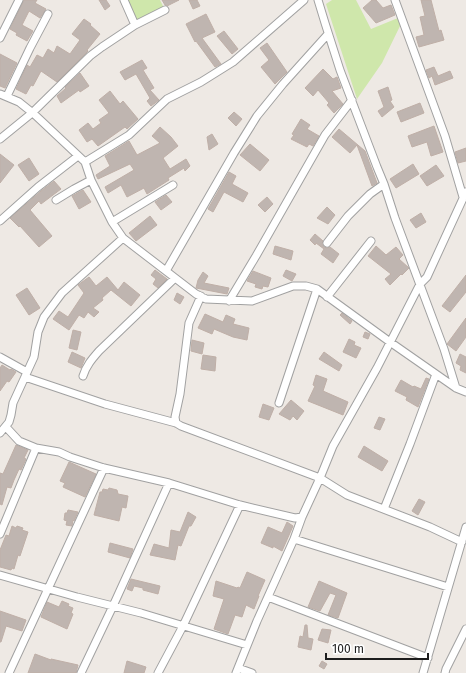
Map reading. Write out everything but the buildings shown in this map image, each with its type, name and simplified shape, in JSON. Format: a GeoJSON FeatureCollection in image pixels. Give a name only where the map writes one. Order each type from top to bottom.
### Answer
{"type":"FeatureCollection","features":[{"type":"Feature","properties":{"kind":"street"},"geometry":{"type":"LineString","coordinates":[[0,38],[19,0]]}},
{"type":"Feature","properties":{"kind":"street"},"geometry":{"type":"LineString","coordinates":[[124,0],[135,25]]}},
{"type":"Feature","properties":{"kind":"street"},"geometry":{"type":"LineString","coordinates":[[85,162],[129,135],[167,99],[201,82],[233,62],[304,0]]}},
{"type":"Feature","properties":{"kind":"street"},"geometry":{"type":"LineString","coordinates":[[318,0],[340,70],[384,184],[444,349],[456,388]]}},
{"type":"Feature","properties":{"kind":"street"},"geometry":{"type":"LineString","coordinates":[[252,673],[237,670],[333,446],[420,284],[426,277],[465,195],[395,0]]}},
{"type":"Feature","properties":{"kind":"street"},"geometry":{"type":"LineString","coordinates":[[0,140],[32,113],[90,56],[135,25],[165,10]]}},
{"type":"Feature","properties":{"kind":"street"},"geometry":{"type":"LineString","coordinates":[[48,14],[3,95],[19,102],[85,162],[91,180],[112,222],[123,238],[166,272],[196,294],[206,299],[252,301],[293,286],[306,286],[317,289],[456,388],[466,392]]}},
{"type":"Feature","properties":{"kind":"street"},"geometry":{"type":"LineString","coordinates":[[166,272],[234,153],[257,116],[283,84],[328,34]]}},
{"type":"Feature","properties":{"kind":"street"},"geometry":{"type":"LineString","coordinates":[[229,301],[325,135],[352,100]]}},
{"type":"Feature","properties":{"kind":"street"},"geometry":{"type":"LineString","coordinates":[[0,221],[38,187],[78,156]]}},
{"type":"Feature","properties":{"kind":"street"},"geometry":{"type":"LineString","coordinates":[[56,200],[91,180]]}},
{"type":"Feature","properties":{"kind":"street"},"geometry":{"type":"LineString","coordinates":[[328,243],[348,216],[370,194],[384,184]]}},
{"type":"Feature","properties":{"kind":"street"},"geometry":{"type":"LineString","coordinates":[[112,222],[173,185]]}},
{"type":"Feature","properties":{"kind":"street"},"geometry":{"type":"LineString","coordinates":[[0,433],[9,422],[12,415],[13,403],[34,357],[38,332],[44,317],[62,294],[123,238]]}},
{"type":"Feature","properties":{"kind":"street"},"geometry":{"type":"LineString","coordinates":[[327,297],[372,241]]}},
{"type":"Feature","properties":{"kind":"street"},"geometry":{"type":"LineString","coordinates":[[83,376],[87,366],[99,351],[175,278]]}},
{"type":"Feature","properties":{"kind":"street"},"geometry":{"type":"LineString","coordinates":[[280,403],[317,289]]}},
{"type":"Feature","properties":{"kind":"street"},"geometry":{"type":"LineString","coordinates":[[176,423],[175,417],[180,394],[189,324],[201,296]]}},
{"type":"Feature","properties":{"kind":"street"},"geometry":{"type":"LineString","coordinates":[[0,357],[26,374],[99,402],[176,423],[320,478],[347,495],[462,542]]}},
{"type":"Feature","properties":{"kind":"street"},"geometry":{"type":"LineString","coordinates":[[384,509],[436,374]]}},
{"type":"Feature","properties":{"kind":"street"},"geometry":{"type":"LineString","coordinates":[[6,427],[19,440],[36,448],[59,452],[104,468],[169,483],[240,505],[295,518],[302,517]]}},
{"type":"Feature","properties":{"kind":"street"},"geometry":{"type":"LineString","coordinates":[[0,534],[36,448]]}},
{"type":"Feature","properties":{"kind":"street"},"geometry":{"type":"LineString","coordinates":[[9,673],[104,468]]}},
{"type":"Feature","properties":{"kind":"street"},"geometry":{"type":"LineString","coordinates":[[81,673],[169,483]]}},
{"type":"Feature","properties":{"kind":"street"},"geometry":{"type":"LineString","coordinates":[[158,673],[183,626],[240,505]]}},
{"type":"Feature","properties":{"kind":"street"},"geometry":{"type":"LineString","coordinates":[[423,673],[466,527]]}},
{"type":"Feature","properties":{"kind":"street"},"geometry":{"type":"LineString","coordinates":[[294,539],[448,587]]}},
{"type":"Feature","properties":{"kind":"street"},"geometry":{"type":"LineString","coordinates":[[0,575],[247,645]]}},
{"type":"Feature","properties":{"kind":"street"},"geometry":{"type":"LineString","coordinates":[[268,597],[428,658]]}},
{"type":"Feature","properties":{"kind":"street"},"geometry":{"type":"LineString","coordinates":[[445,673],[446,668],[466,629]]}},
{"type":"Feature","properties":{"kind":"green space"},"geometry":{"type":"Polygon","coordinates":[[[128,0],[160,0],[164,8],[137,22],[128,0]]]}},
{"type":"Feature","properties":{"kind":"green space"},"geometry":{"type":"Polygon","coordinates":[[[332,0],[356,0],[371,29],[398,18],[400,26],[382,63],[357,99],[326,4],[332,0]]]}}]}
